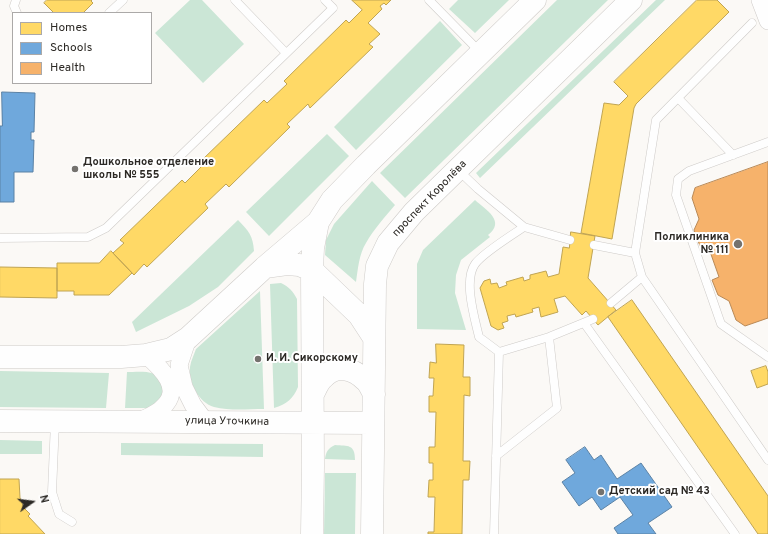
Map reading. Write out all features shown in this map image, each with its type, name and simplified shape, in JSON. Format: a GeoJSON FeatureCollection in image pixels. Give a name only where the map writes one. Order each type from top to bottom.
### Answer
{"type":"FeatureCollection","features":[{"type":"Feature","properties":{"kind":"street"},"geometry":{"type":"LineString","coordinates":[[0,356],[113,357],[146,355],[170,349],[188,338],[265,267],[318,222],[332,200],[366,165],[535,0]]}},
{"type":"Feature","properties":{"kind":"street","name":"проспект Королёва"},"geometry":{"type":"LineString","coordinates":[[372,534],[374,284],[377,266],[388,243],[414,212],[631,0]]}},
{"type":"Feature","properties":{"kind":"street"},"geometry":{"type":"LineString","coordinates":[[760,0],[760,22]]}},
{"type":"Feature","properties":{"kind":"street"},"geometry":{"type":"LineString","coordinates":[[312,534],[312,270],[313,248],[318,222]]}},
{"type":"Feature","properties":{"kind":"street"},"geometry":{"type":"LineString","coordinates":[[265,267],[287,264],[299,265],[312,270],[359,315],[374,338]]}},
{"type":"Feature","properties":{"kind":"street"},"geometry":{"type":"LineString","coordinates":[[188,338],[179,365],[184,387],[193,405],[205,421]]}},
{"type":"Feature","properties":{"kind":"street"},"geometry":{"type":"LineString","coordinates":[[140,421],[162,408],[169,400],[171,388],[168,377],[159,366],[146,355]]}},
{"type":"Feature","properties":{"kind":"street"},"geometry":{"type":"LineString","coordinates":[[313,394],[322,378],[333,370],[344,368],[354,372],[366,381],[374,394]]}},
{"type":"Feature","properties":{"kind":"street","name":"улица Уточкина"},"geometry":{"type":"LineString","coordinates":[[0,421],[205,421],[313,423]]}},
{"type":"Feature","properties":{"kind":"street"},"geometry":{"type":"LineString","coordinates":[[313,423],[373,423]]}},
{"type":"Feature","properties":{"kind":"lane"},"geometry":{"type":"LineString","coordinates":[[16,0],[14,6],[17,12]]}},
{"type":"Feature","properties":{"kind":"lane"},"geometry":{"type":"LineString","coordinates":[[110,12],[123,0]]}},
{"type":"Feature","properties":{"kind":"lane"},"geometry":{"type":"LineString","coordinates":[[235,0],[286,53]]}},
{"type":"Feature","properties":{"kind":"lane"},"geometry":{"type":"LineString","coordinates":[[0,238],[88,237],[106,228],[333,8],[324,0]]}},
{"type":"Feature","properties":{"kind":"lane"},"geometry":{"type":"LineString","coordinates":[[429,0],[481,52]]}},
{"type":"Feature","properties":{"kind":"lane"},"geometry":{"type":"LineString","coordinates":[[760,22],[656,120],[635,253],[642,277],[768,459]]}},
{"type":"Feature","properties":{"kind":"lane"},"geometry":{"type":"LineString","coordinates":[[678,98],[732,155]]}},
{"type":"Feature","properties":{"kind":"lane"},"geometry":{"type":"LineString","coordinates":[[768,142],[689,171],[678,180],[676,195],[721,324],[768,357]]}},
{"type":"Feature","properties":{"kind":"lane"},"geometry":{"type":"LineString","coordinates":[[458,169],[478,188],[524,226],[570,240]]}},
{"type":"Feature","properties":{"kind":"lane"},"geometry":{"type":"LineString","coordinates":[[499,352],[479,337],[469,292],[470,277],[474,265],[486,254],[524,226]]}},
{"type":"Feature","properties":{"kind":"lane"},"geometry":{"type":"LineString","coordinates":[[594,245],[635,253]]}},
{"type":"Feature","properties":{"kind":"lane"},"geometry":{"type":"LineString","coordinates":[[611,304],[642,277]]}},
{"type":"Feature","properties":{"kind":"lane"},"geometry":{"type":"LineString","coordinates":[[499,352],[549,337],[593,319]]}},
{"type":"Feature","properties":{"kind":"lane"},"geometry":{"type":"LineString","coordinates":[[584,323],[735,534]]}},
{"type":"Feature","properties":{"kind":"lane"},"geometry":{"type":"LineString","coordinates":[[496,456],[556,408],[549,337]]}},
{"type":"Feature","properties":{"kind":"lane"},"geometry":{"type":"LineString","coordinates":[[494,534],[499,352]]}},
{"type":"Feature","properties":{"kind":"lane"},"geometry":{"type":"LineString","coordinates":[[55,421],[52,492],[59,514],[72,522]]}},
{"type":"Feature","properties":{"kind":"green space"},"geometry":{"type":"Polygon","coordinates":[[[190,0],[202,0],[244,44],[203,83],[155,33],[190,0]]]}},
{"type":"Feature","properties":{"kind":"green space"},"geometry":{"type":"Polygon","coordinates":[[[458,0],[509,0],[475,33],[449,9],[458,0]]]}},
{"type":"Feature","properties":{"kind":"green space"},"geometry":{"type":"Polygon","coordinates":[[[557,0],[608,0],[405,198],[380,173],[557,0]]]}},
{"type":"Feature","properties":{"kind":"green space"},"geometry":{"type":"Polygon","coordinates":[[[656,0],[665,0],[480,178],[476,173],[656,0]]]}},
{"type":"Feature","properties":{"kind":"green space"},"geometry":{"type":"Polygon","coordinates":[[[440,21],[462,45],[356,150],[334,127],[440,21]]]}},
{"type":"Feature","properties":{"kind":"green space"},"geometry":{"type":"Polygon","coordinates":[[[327,134],[349,156],[269,236],[246,212],[327,134]]]}},
{"type":"Feature","properties":{"kind":"green space"},"geometry":{"type":"Polygon","coordinates":[[[372,181],[395,205],[376,228],[364,247],[359,262],[356,282],[325,255],[326,240],[334,224],[372,181]]]}},
{"type":"Feature","properties":{"kind":"green space"},"geometry":{"type":"Polygon","coordinates":[[[475,200],[489,212],[495,220],[495,225],[493,230],[488,235],[490,237],[461,260],[456,275],[455,293],[466,330],[417,329],[417,264],[423,250],[475,200]]]}},
{"type":"Feature","properties":{"kind":"green space"},"geometry":{"type":"Polygon","coordinates":[[[238,220],[250,234],[253,241],[254,251],[218,287],[189,306],[136,332],[132,322],[238,220]]]}},
{"type":"Feature","properties":{"kind":"green space"},"geometry":{"type":"Polygon","coordinates":[[[281,283],[294,294],[297,299],[298,387],[294,395],[289,400],[283,405],[274,408],[270,284],[281,283]]]}},
{"type":"Feature","properties":{"kind":"green space"},"geometry":{"type":"Polygon","coordinates":[[[260,291],[264,409],[239,410],[209,405],[199,397],[191,379],[190,367],[196,349],[260,291]]]}},
{"type":"Feature","properties":{"kind":"green space"},"geometry":{"type":"Polygon","coordinates":[[[0,371],[109,373],[106,408],[0,407],[0,371]]]}},
{"type":"Feature","properties":{"kind":"green space"},"geometry":{"type":"Polygon","coordinates":[[[127,372],[147,372],[156,375],[160,378],[163,384],[163,398],[151,408],[125,408],[127,372]]]}},
{"type":"Feature","properties":{"kind":"green space"},"geometry":{"type":"Polygon","coordinates":[[[0,440],[42,441],[42,454],[0,454],[0,440]]]}},
{"type":"Feature","properties":{"kind":"green space"},"geometry":{"type":"Polygon","coordinates":[[[121,443],[263,444],[263,457],[121,455],[121,443]]]}},
{"type":"Feature","properties":{"kind":"green space"},"geometry":{"type":"Polygon","coordinates":[[[335,445],[352,448],[355,455],[355,460],[325,459],[328,450],[335,445]]]}},
{"type":"Feature","properties":{"kind":"green space"},"geometry":{"type":"Polygon","coordinates":[[[325,473],[356,473],[355,534],[324,534],[325,473]]]}},
{"type":"Feature","properties":{"kind":"building: Homes"},"geometry":{"type":"Polygon","coordinates":[[[47,0],[92,0],[91,1],[93,3],[84,12],[53,12],[44,3],[47,0]]]}},
{"type":"Feature","properties":{"kind":"building: Homes"},"geometry":{"type":"Polygon","coordinates":[[[352,0],[391,0],[386,5],[384,3],[380,6],[382,9],[368,23],[380,34],[369,44],[373,47],[310,108],[308,104],[287,124],[290,127],[229,187],[226,184],[205,204],[208,208],[147,267],[144,264],[134,275],[113,253],[124,243],[120,240],[182,180],[185,183],[205,163],[202,160],[264,100],[267,103],[287,84],[284,81],[346,20],[349,23],[362,10],[352,0]]]}},
{"type":"Feature","properties":{"kind":"building: Homes"},"geometry":{"type":"Polygon","coordinates":[[[697,0],[717,0],[729,12],[636,104],[634,108],[612,239],[581,233],[604,103],[619,105],[628,96],[614,82],[697,0]]]}},
{"type":"Feature","properties":{"kind":"building: Homes"},"geometry":{"type":"Polygon","coordinates":[[[571,232],[595,236],[588,278],[616,310],[598,325],[586,311],[582,315],[565,296],[554,299],[558,312],[541,317],[539,307],[532,309],[533,312],[516,317],[515,314],[507,316],[508,321],[502,323],[504,328],[498,330],[491,326],[480,288],[484,281],[490,279],[491,284],[497,283],[499,288],[507,285],[506,282],[523,277],[524,281],[530,279],[530,275],[546,271],[548,277],[559,274],[563,247],[569,248],[571,232]]]}},
{"type":"Feature","properties":{"kind":"building: Homes"},"geometry":{"type":"Polygon","coordinates":[[[111,251],[132,273],[109,295],[74,295],[74,291],[57,291],[57,263],[99,263],[111,251]]]}},
{"type":"Feature","properties":{"kind":"building: Homes"},"geometry":{"type":"Polygon","coordinates":[[[0,267],[57,268],[57,298],[0,297],[0,267]]]}},
{"type":"Feature","properties":{"kind":"building: Homes"},"geometry":{"type":"Polygon","coordinates":[[[632,300],[768,496],[768,534],[758,534],[608,317],[632,300]]]}},
{"type":"Feature","properties":{"kind":"building: Homes"},"geometry":{"type":"Polygon","coordinates":[[[436,344],[464,345],[463,377],[470,377],[470,396],[464,395],[463,461],[470,461],[469,480],[463,480],[462,534],[428,534],[428,532],[434,532],[435,497],[428,497],[429,480],[433,480],[433,463],[429,463],[429,447],[435,447],[436,412],[429,412],[429,396],[433,396],[434,378],[429,378],[430,362],[436,363],[436,344]]]}},
{"type":"Feature","properties":{"kind":"building: Homes"},"geometry":{"type":"Polygon","coordinates":[[[766,366],[768,372],[768,384],[757,388],[751,371],[766,366]]]}},
{"type":"Feature","properties":{"kind":"building: Homes"},"geometry":{"type":"Polygon","coordinates":[[[0,479],[19,479],[20,498],[24,508],[30,514],[28,516],[45,534],[0,534],[0,479]]]}},
{"type":"Feature","properties":{"kind":"building: Schools"},"geometry":{"type":"Polygon","coordinates":[[[2,92],[35,93],[34,132],[31,132],[31,140],[34,140],[33,172],[14,172],[14,202],[0,202],[0,126],[2,126],[2,92]]]}},
{"type":"Feature","properties":{"kind":"building: Schools"},"geometry":{"type":"Polygon","coordinates":[[[585,447],[594,460],[601,455],[617,479],[641,463],[672,507],[648,523],[656,534],[618,534],[614,528],[633,515],[620,497],[601,510],[592,497],[579,506],[562,482],[575,473],[566,460],[585,447]]]}},
{"type":"Feature","properties":{"kind":"building: Health","name":"Поликлиника № 111"},"geometry":{"type":"Polygon","coordinates":[[[768,162],[768,318],[745,326],[736,320],[729,301],[718,295],[712,280],[719,277],[707,243],[700,246],[694,230],[699,219],[692,198],[695,188],[768,162]]]}},
{"type":"Feature","properties":{"kind":"place","name":"Дошкольное отделение школы № 555"},"geometry":{"type":"Point","coordinates":[75,169]}},
{"type":"Feature","properties":{"kind":"place","name":"Поликлиника № 111"},"geometry":{"type":"Point","coordinates":[738,244]}},
{"type":"Feature","properties":{"kind":"place","name":"И. И. Сикорскому"},"geometry":{"type":"Point","coordinates":[258,359]}},
{"type":"Feature","properties":{"kind":"place","name":"Детский сад № 43"},"geometry":{"type":"Point","coordinates":[601,492]}}]}
